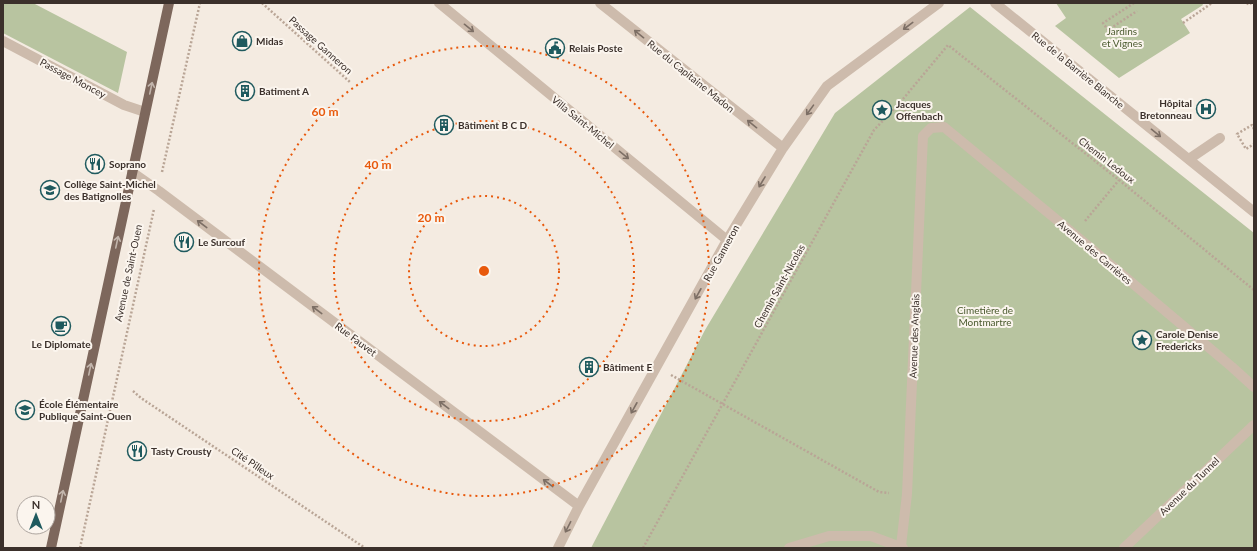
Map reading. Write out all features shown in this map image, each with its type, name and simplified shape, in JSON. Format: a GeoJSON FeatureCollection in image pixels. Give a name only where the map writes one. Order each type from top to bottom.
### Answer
{"type":"FeatureCollection","features":[{"type":"Feature","properties":{"kind":"main road","name":"Avenue de Saint-Ouen"},"geometry":{"type":"LineString","coordinates":[[51,548],[169,3]]}},
{"type":"Feature","properties":{"kind":"street","name":"Villa Saint-Michel"},"geometry":{"type":"LineString","coordinates":[[439,3],[728,240]]}},
{"type":"Feature","properties":{"kind":"street","name":"Rue du Capitaine Madon"},"geometry":{"type":"LineString","coordinates":[[600,3],[782,148]]}},
{"type":"Feature","properties":{"kind":"street","name":"Rue Ganneron"},"geometry":{"type":"LineString","coordinates":[[558,548],[579,506],[728,240],[782,148],[827,86],[939,3]]}},
{"type":"Feature","properties":{"kind":"street","name":"Rue de la Barrière Blanche"},"geometry":{"type":"LineString","coordinates":[[995,3],[1254,212]]}},
{"type":"Feature","properties":{"kind":"street","name":"Passage Moncey"},"geometry":{"type":"LineString","coordinates":[[3,41],[124,105],[145,112]]}},
{"type":"Feature","properties":{"kind":"street","name":"Avenue des Carrières"},"geometry":{"type":"LineString","coordinates":[[931,128],[944,127],[1232,366],[1254,387]]}},
{"type":"Feature","properties":{"kind":"street","name":"Avenue des Anglais"},"geometry":{"type":"LineString","coordinates":[[902,547],[908,494],[923,136],[931,128]]}},
{"type":"Feature","properties":{"kind":"street"},"geometry":{"type":"LineString","coordinates":[[1188,160],[1220,138]]}},
{"type":"Feature","properties":{"kind":"street","name":"Rue Fauvet"},"geometry":{"type":"LineString","coordinates":[[132,172],[579,506]]}},
{"type":"Feature","properties":{"kind":"street","name":"Avenue du Tunnel"},"geometry":{"type":"LineString","coordinates":[[1124,548],[1254,425]]}},
{"type":"Feature","properties":{"kind":"street"},"geometry":{"type":"LineString","coordinates":[[789,548],[829,536],[871,536],[902,547]]}},
{"type":"Feature","properties":{"kind":"path","name":"Avenue de Saint-Ouen"},"geometry":{"type":"LineString","coordinates":[[80,548],[200,3]]}},
{"type":"Feature","properties":{"kind":"path","name":"Passage Ganneron"},"geometry":{"type":"LineString","coordinates":[[262,3],[352,83]]}},
{"type":"Feature","properties":{"kind":"path"},"geometry":{"type":"LineString","coordinates":[[1183,23],[1212,3]]}},
{"type":"Feature","properties":{"kind":"path"},"geometry":{"type":"LineString","coordinates":[[1248,3],[1248,5],[1251,3]]}},
{"type":"Feature","properties":{"kind":"path"},"geometry":{"type":"LineString","coordinates":[[1132,4],[1104,23],[1108,30],[1137,11]]}},
{"type":"Feature","properties":{"kind":"path","name":"Chemin Ledoux"},"geometry":{"type":"LineString","coordinates":[[948,45],[1119,180],[1254,290]]}},
{"type":"Feature","properties":{"kind":"path","name":"Chemin Saint-Nicolas"},"geometry":{"type":"LineString","coordinates":[[643,548],[874,130],[898,105],[948,45]]}},
{"type":"Feature","properties":{"kind":"path"},"geometry":{"type":"LineString","coordinates":[[1254,129],[1252,125],[1237,134],[1246,149],[1254,144]]}},
{"type":"Feature","properties":{"kind":"path"},"geometry":{"type":"LineString","coordinates":[[1092,212],[1119,180]]}},
{"type":"Feature","properties":{"kind":"path"},"geometry":{"type":"LineString","coordinates":[[679,381],[879,492],[908,494]]}},
{"type":"Feature","properties":{"kind":"path","name":"Cité Pilleux"},"geometry":{"type":"LineString","coordinates":[[133,391],[141,398],[365,548]]}},
{"type":"Feature","properties":{"kind":"green space"},"geometry":{"type":"Polygon","coordinates":[[[3,3],[33,3],[127,52],[118,93],[3,33],[3,3]]]}},
{"type":"Feature","properties":{"kind":"green space","name":"Jardins et Vignes"},"geometry":{"type":"Polygon","coordinates":[[[1056,3],[1202,3],[1203,5],[1181,19],[1190,33],[1119,78],[1055,26],[1066,18],[1056,3]]]}},
{"type":"Feature","properties":{"kind":"green space","name":"Cimetière de Montmartre"},"geometry":{"type":"Polygon","coordinates":[[[970,7],[1254,233],[1254,548],[591,548],[705,330],[835,113],[970,7]]]}},
{"type":"Feature","properties":{"kind":"place","name":"Midas"},"geometry":{"type":"Point","coordinates":[242,41]}},
{"type":"Feature","properties":{"kind":"place","name":"Relais Poste"},"geometry":{"type":"Point","coordinates":[555,48]}},
{"type":"Feature","properties":{"kind":"place","name":"Batiment A"},"geometry":{"type":"Point","coordinates":[245,91]}},
{"type":"Feature","properties":{"kind":"place","name":"Hôpital Bretonneau"},"geometry":{"type":"Point","coordinates":[1206,109]}},
{"type":"Feature","properties":{"kind":"place","name":"Jacques Offenbach"},"geometry":{"type":"Point","coordinates":[882,110]}},
{"type":"Feature","properties":{"kind":"place","name":"Bâtiment B C D"},"geometry":{"type":"Point","coordinates":[444,125]}},
{"type":"Feature","properties":{"kind":"place","name":"Soprano"},"geometry":{"type":"Point","coordinates":[95,164]}},
{"type":"Feature","properties":{"kind":"place","name":"Collège Saint-Michel des Batignolles"},"geometry":{"type":"Point","coordinates":[50,190]}},
{"type":"Feature","properties":{"kind":"place","name":"Le Surcouf"},"geometry":{"type":"Point","coordinates":[184,242]}},
{"type":"Feature","properties":{"kind":"place","name":"Le Diplomate"},"geometry":{"type":"Point","coordinates":[61,326]}},
{"type":"Feature","properties":{"kind":"place","name":"Carole Denise Fredericks"},"geometry":{"type":"Point","coordinates":[1142,340]}},
{"type":"Feature","properties":{"kind":"place","name":"Bâtiment E"},"geometry":{"type":"Point","coordinates":[589,367]}},
{"type":"Feature","properties":{"kind":"place","name":"École Élémentaire Publique Saint-Ouen"},"geometry":{"type":"Point","coordinates":[25,410]}},
{"type":"Feature","properties":{"kind":"place","name":"Tasty Crousty"},"geometry":{"type":"Point","coordinates":[137,451]}}]}
